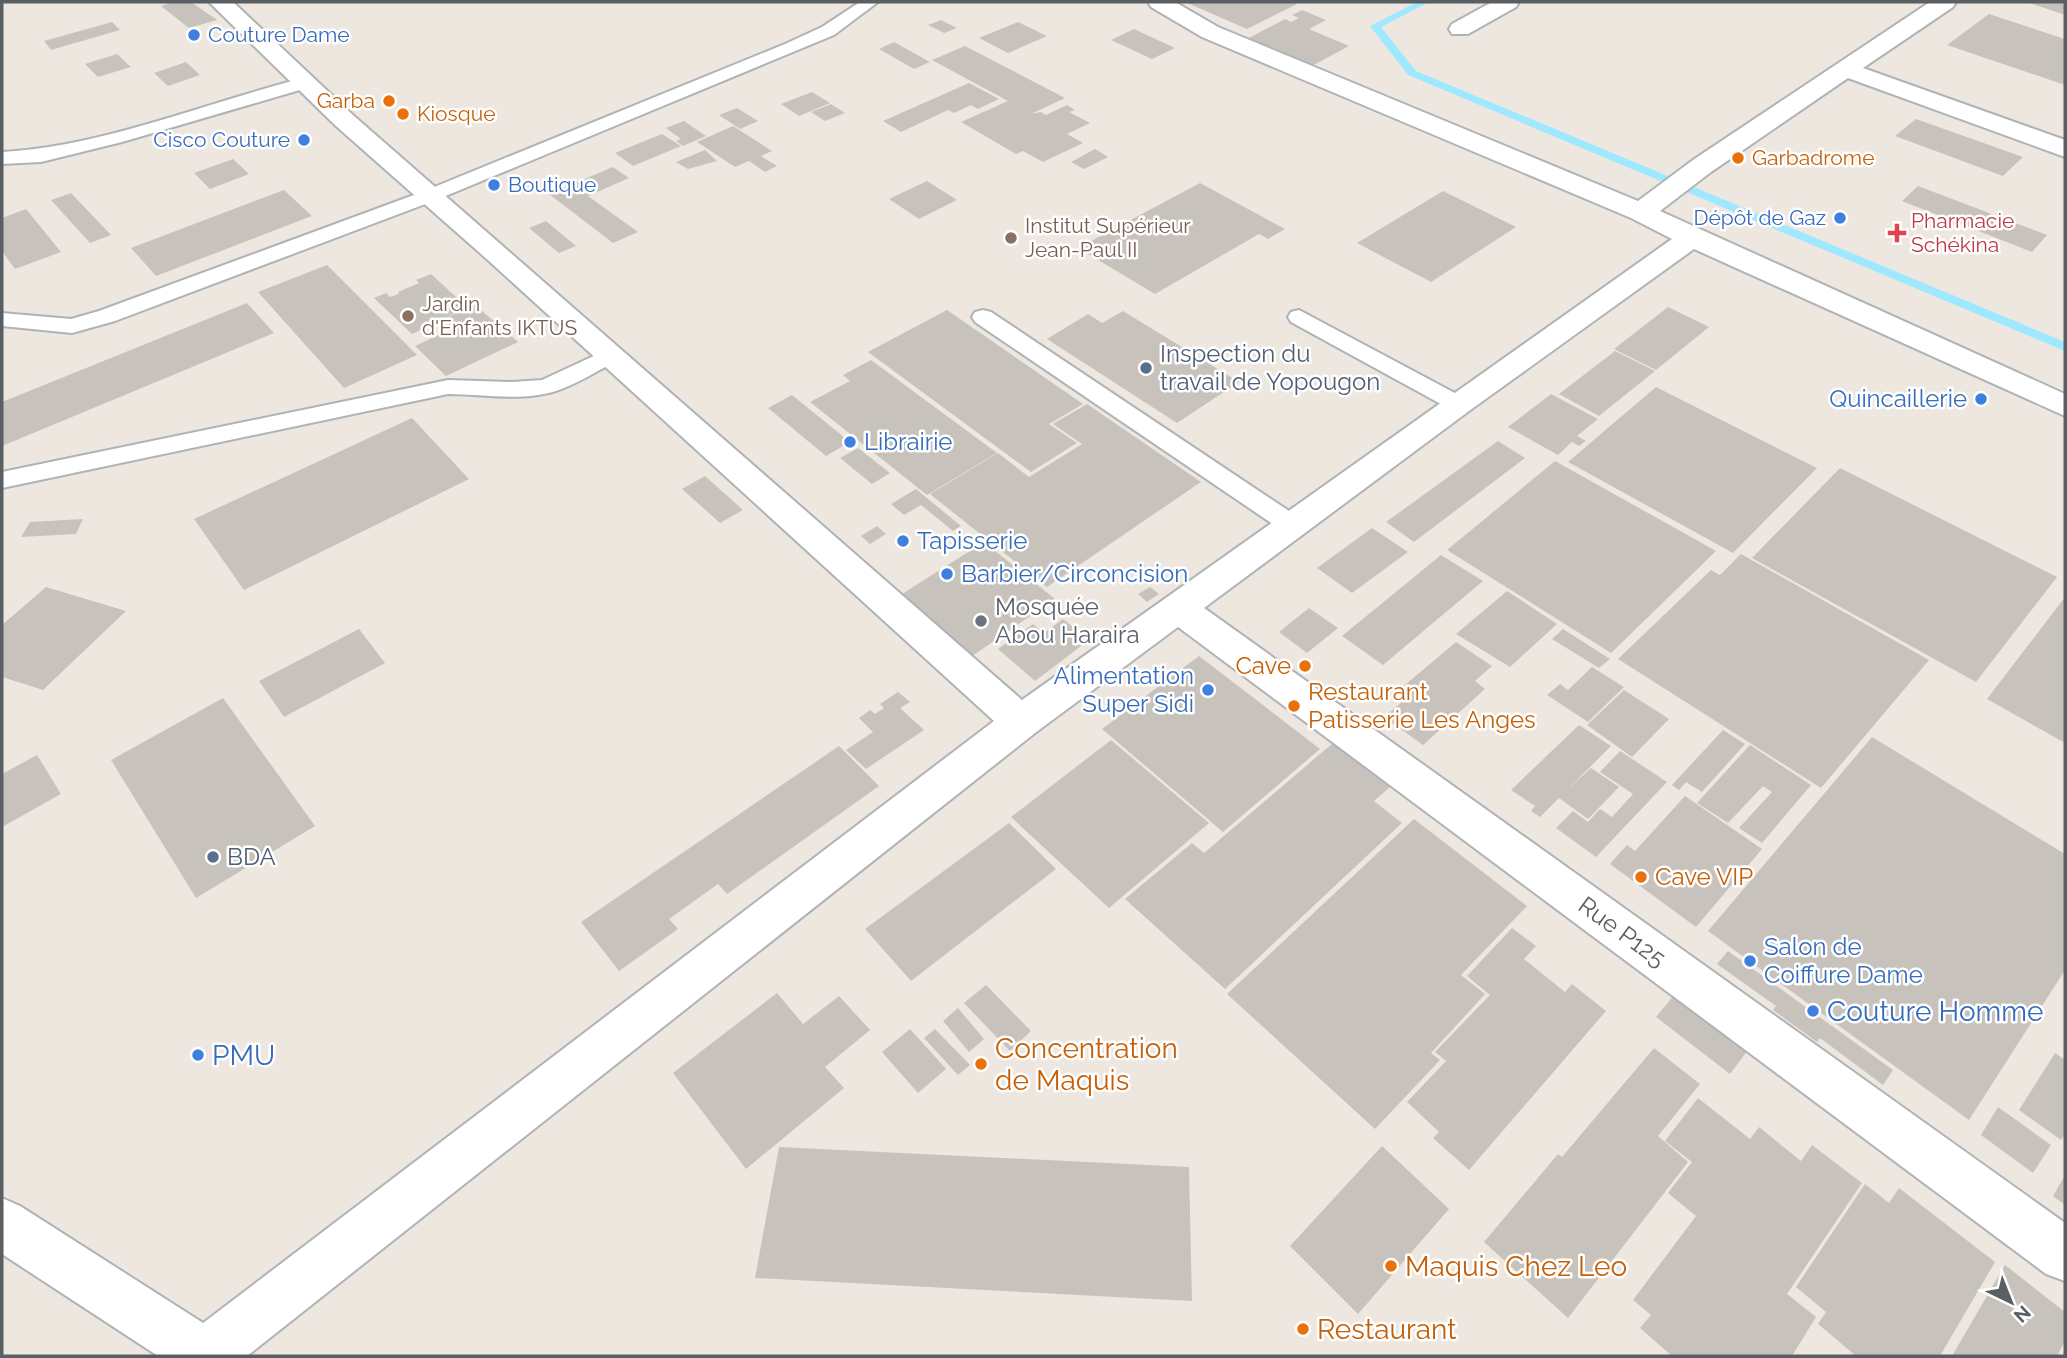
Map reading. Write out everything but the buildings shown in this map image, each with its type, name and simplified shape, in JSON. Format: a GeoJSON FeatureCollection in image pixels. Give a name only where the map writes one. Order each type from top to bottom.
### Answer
{"type":"FeatureCollection","features":[{"type":"Feature","properties":{"kind":"street"},"geometry":{"type":"LineString","coordinates":[[220,2],[304,83],[429,196],[1021,722]]}},
{"type":"Feature","properties":{"kind":"street"},"geometry":{"type":"LineString","coordinates":[[1159,2],[1210,32],[1641,212],[1692,238],[2065,406]]}},
{"type":"Feature","properties":{"kind":"street"},"geometry":{"type":"LineString","coordinates":[[1461,29],[1508,2]]}},
{"type":"Feature","properties":{"kind":"street"},"geometry":{"type":"LineString","coordinates":[[1641,212],[1702,166],[1945,2]]}},
{"type":"Feature","properties":{"kind":"street"},"geometry":{"type":"LineString","coordinates":[[1847,70],[2065,149]]}},
{"type":"Feature","properties":{"kind":"street"},"geometry":{"type":"LineString","coordinates":[[2,1224],[206,1356],[1021,722],[1458,404],[1692,238]]}},
{"type":"Feature","properties":{"kind":"street","name":"Rue P125"},"geometry":{"type":"LineString","coordinates":[[1180,608],[2065,1255]]}},
{"type":"Feature","properties":{"kind":"lane"},"geometry":{"type":"LineString","coordinates":[[2,320],[72,326],[107,316],[429,196],[791,48],[828,31],[870,2]]}},
{"type":"Feature","properties":{"kind":"lane"},"geometry":{"type":"LineString","coordinates":[[2,158],[41,156],[103,141],[304,83]]}},
{"type":"Feature","properties":{"kind":"lane"},"geometry":{"type":"LineString","coordinates":[[983,317],[1292,525]]}},
{"type":"Feature","properties":{"kind":"lane"},"geometry":{"type":"LineString","coordinates":[[1298,317],[1458,404]]}},
{"type":"Feature","properties":{"kind":"lane"},"geometry":{"type":"LineString","coordinates":[[2,480],[448,387],[484,386],[513,389],[546,386],[611,355]]}},
{"type":"Feature","properties":{"kind":"waterway"},"geometry":{"type":"LineString","coordinates":[[1424,2],[1375,26],[1412,73],[2065,347]]}},
{"type":"Feature","properties":{"kind":"place","name":"Couture Dame"},"geometry":{"type":"Point","coordinates":[194,35]}},
{"type":"Feature","properties":{"kind":"place","name":"Garba"},"geometry":{"type":"Point","coordinates":[389,101]}},
{"type":"Feature","properties":{"kind":"place","name":"Kiosque"},"geometry":{"type":"Point","coordinates":[403,114]}},
{"type":"Feature","properties":{"kind":"place","name":"Cisco Couture"},"geometry":{"type":"Point","coordinates":[304,140]}},
{"type":"Feature","properties":{"kind":"place","name":"Garbadrome"},"geometry":{"type":"Point","coordinates":[1738,158]}},
{"type":"Feature","properties":{"kind":"place","name":"Boutique"},"geometry":{"type":"Point","coordinates":[494,185]}},
{"type":"Feature","properties":{"kind":"place","name":"Dépôt de Gaz"},"geometry":{"type":"Point","coordinates":[1840,218]}},
{"type":"Feature","properties":{"kind":"place","name":"Pharmacie Schékina"},"geometry":{"type":"Point","coordinates":[1897,233]}},
{"type":"Feature","properties":{"kind":"place","name":"Institut Supérieur Jean-Paul II"},"geometry":{"type":"Point","coordinates":[1011,238]}},
{"type":"Feature","properties":{"kind":"place","name":"Jardin d'Enfants IKTUS"},"geometry":{"type":"Point","coordinates":[408,316]}},
{"type":"Feature","properties":{"kind":"place","name":"Inspection du travail de Yopougon"},"geometry":{"type":"Point","coordinates":[1146,368]}},
{"type":"Feature","properties":{"kind":"place","name":"Quincaillerie"},"geometry":{"type":"Point","coordinates":[1981,399]}},
{"type":"Feature","properties":{"kind":"place","name":"Librairie"},"geometry":{"type":"Point","coordinates":[850,442]}},
{"type":"Feature","properties":{"kind":"place","name":"Tapisserie"},"geometry":{"type":"Point","coordinates":[903,541]}},
{"type":"Feature","properties":{"kind":"place","name":"Barbier/Circoncision"},"geometry":{"type":"Point","coordinates":[947,574]}},
{"type":"Feature","properties":{"kind":"place","name":"Mosquée Abou Haraira"},"geometry":{"type":"Point","coordinates":[981,621]}},
{"type":"Feature","properties":{"kind":"place","name":"Cave"},"geometry":{"type":"Point","coordinates":[1305,666]}},
{"type":"Feature","properties":{"kind":"place","name":"Alimentation Super Sidi"},"geometry":{"type":"Point","coordinates":[1208,690]}},
{"type":"Feature","properties":{"kind":"place","name":"Restaurant Patisserie Les Anges"},"geometry":{"type":"Point","coordinates":[1294,706]}},
{"type":"Feature","properties":{"kind":"place","name":"BDA"},"geometry":{"type":"Point","coordinates":[213,857]}},
{"type":"Feature","properties":{"kind":"place","name":"Cave VIP"},"geometry":{"type":"Point","coordinates":[1641,877]}},
{"type":"Feature","properties":{"kind":"place","name":"Salon de Coiffure Dame"},"geometry":{"type":"Point","coordinates":[1750,961]}},
{"type":"Feature","properties":{"kind":"place","name":"Couture Homme"},"geometry":{"type":"Point","coordinates":[1813,1011]}},
{"type":"Feature","properties":{"kind":"place","name":"PMU"},"geometry":{"type":"Point","coordinates":[198,1055]}},
{"type":"Feature","properties":{"kind":"place","name":"Concentration de Maquis"},"geometry":{"type":"Point","coordinates":[981,1064]}},
{"type":"Feature","properties":{"kind":"place","name":"Maquis Chez Leo"},"geometry":{"type":"Point","coordinates":[1391,1266]}},
{"type":"Feature","properties":{"kind":"place","name":"Restaurant"},"geometry":{"type":"Point","coordinates":[1303,1329]}}]}
